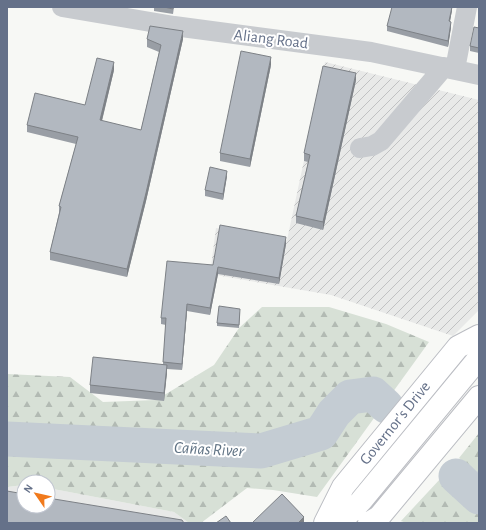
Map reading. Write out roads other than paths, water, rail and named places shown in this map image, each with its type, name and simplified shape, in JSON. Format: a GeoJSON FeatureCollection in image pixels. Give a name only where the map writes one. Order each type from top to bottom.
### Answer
{"type":"FeatureCollection","features":[{"type":"Feature","properties":{"kind":"main road","name":"Governor's Drive"},"geometry":{"type":"LineString","coordinates":[[325,523],[343,487],[458,347],[479,336]]}},
{"type":"Feature","properties":{"kind":"main road","name":"Governor's Drive"},"geometry":{"type":"LineString","coordinates":[[340,523],[477,360]]}},
{"type":"Feature","properties":{"kind":"main road"},"geometry":{"type":"LineString","coordinates":[[374,520],[479,397]]}},
{"type":"Feature","properties":{"kind":"street","name":"Aliang Road"},"geometry":{"type":"LineString","coordinates":[[62,7],[174,26],[371,52],[479,74]]}},
{"type":"Feature","properties":{"kind":"street"},"geometry":{"type":"LineString","coordinates":[[360,148],[372,146],[381,141],[450,68],[467,7]]}},
{"type":"Feature","properties":{"kind":"waterway","name":"Cañas River"},"geometry":{"type":"LineString","coordinates":[[7,439],[261,451],[321,433],[334,413],[350,397],[373,394],[386,406]]}},
{"type":"Feature","properties":{"kind":"waterway","name":"Cañas River"},"geometry":{"type":"LineString","coordinates":[[456,476],[479,497]]}}]}
